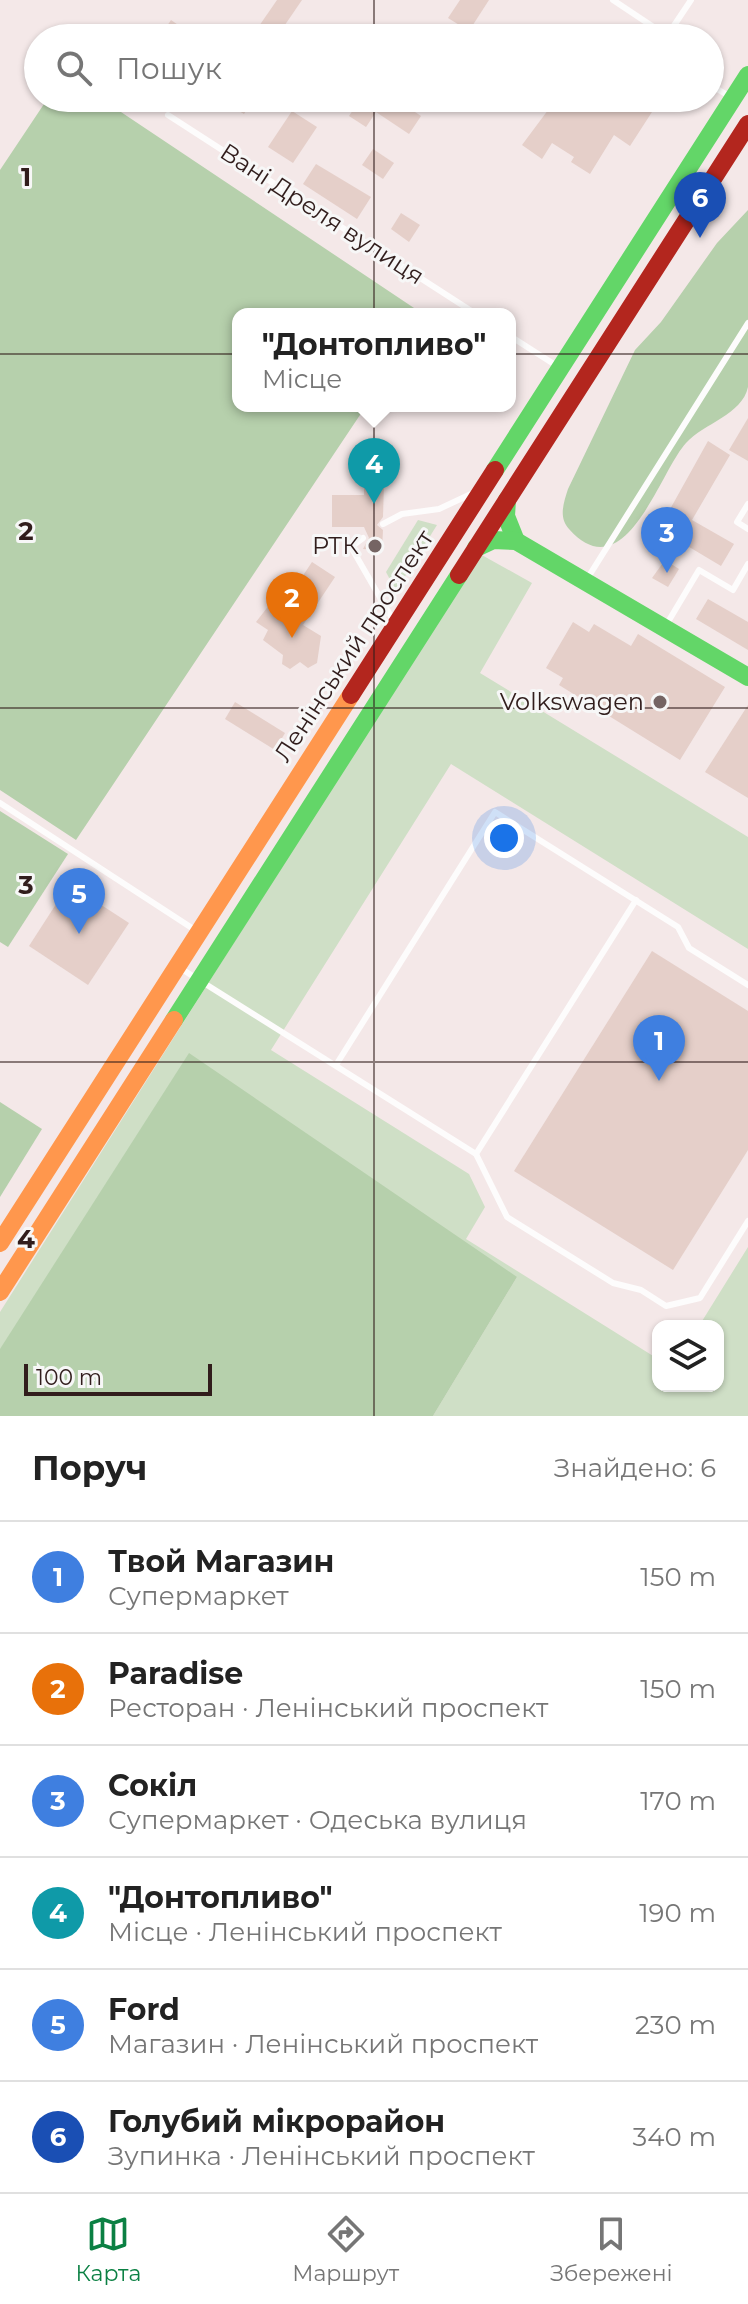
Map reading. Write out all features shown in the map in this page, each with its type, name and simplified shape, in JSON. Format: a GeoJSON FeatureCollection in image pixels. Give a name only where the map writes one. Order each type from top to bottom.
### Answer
{"type":"FeatureCollection","features":[{"type":"Feature","properties":{"kind":"main road","name":"Ленінський проспект"},"geometry":{"type":"LineString","coordinates":[[0,1243],[748,75]]}},
{"type":"Feature","properties":{"kind":"main road","name":"Ленінський проспект"},"geometry":{"type":"LineString","coordinates":[[0,1292],[748,124]]}},
{"type":"Feature","properties":{"kind":"main road"},"geometry":{"type":"LineString","coordinates":[[539,401],[561,415]]}},
{"type":"Feature","properties":{"kind":"main road"},"geometry":{"type":"LineString","coordinates":[[507,500],[506,516],[516,541]]}},
{"type":"Feature","properties":{"kind":"main road"},"geometry":{"type":"LineString","coordinates":[[476,548],[493,540],[516,541],[748,677]]}},
{"type":"Feature","properties":{"kind":"lane"},"geometry":{"type":"LineString","coordinates":[[613,0],[649,24]]}},
{"type":"Feature","properties":{"kind":"lane"},"geometry":{"type":"LineString","coordinates":[[676,24],[691,0]]}},
{"type":"Feature","properties":{"kind":"lane"},"geometry":{"type":"LineString","coordinates":[[724,93],[733,98]]}},
{"type":"Feature","properties":{"kind":"lane","name":"Вані Дреля вулиця"},"geometry":{"type":"LineString","coordinates":[[168,115],[467,308]]}},
{"type":"Feature","properties":{"kind":"lane"},"geometry":{"type":"LineString","coordinates":[[585,582],[748,323]]}},
{"type":"Feature","properties":{"kind":"lane"},"geometry":{"type":"LineString","coordinates":[[516,340],[559,368]]}},
{"type":"Feature","properties":{"kind":"lane"},"geometry":{"type":"LineString","coordinates":[[383,524],[402,514],[439,509],[484,487]]}},
{"type":"Feature","properties":{"kind":"lane"},"geometry":{"type":"LineString","coordinates":[[748,504],[737,522],[748,529]]}},
{"type":"Feature","properties":{"kind":"lane"},"geometry":{"type":"LineString","coordinates":[[363,538],[351,547],[396,625]]}},
{"type":"Feature","properties":{"kind":"lane"},"geometry":{"type":"LineString","coordinates":[[665,627],[699,570],[733,590],[748,564]]}},
{"type":"Feature","properties":{"kind":"lane"},"geometry":{"type":"LineString","coordinates":[[0,803],[200,933]]}},
{"type":"Feature","properties":{"kind":"lane"},"geometry":{"type":"LineString","coordinates":[[336,1065],[495,812],[678,927],[689,948],[748,985]]}},
{"type":"Feature","properties":{"kind":"lane"},"geometry":{"type":"LineString","coordinates":[[476,1154],[636,900]]}},
{"type":"Feature","properties":{"kind":"lane"},"geometry":{"type":"LineString","coordinates":[[178,967],[476,1154],[507,1217],[613,1283],[641,1290],[666,1306],[700,1298],[748,1221]]}},
{"type":"Feature","properties":{"kind":"green space"},"geometry":{"type":"Polygon","coordinates":[[[39,112],[121,112],[414,308],[232,308],[232,412],[362,412],[76,840],[0,790],[0,170],[39,112]]]}},
{"type":"Feature","properties":{"kind":"green space"},"geometry":{"type":"Polygon","coordinates":[[[748,210],[748,387],[744,397],[730,412],[686,443],[639,520],[624,537],[607,546],[589,545],[569,529],[564,520],[568,489],[635,350],[661,322],[717,243],[748,210]]]}},
{"type":"Feature","properties":{"kind":"green space"},"geometry":{"type":"Polygon","coordinates":[[[418,520],[437,525],[396,591],[386,572],[418,520]]]}},
{"type":"Feature","properties":{"kind":"green space"},"geometry":{"type":"Polygon","coordinates":[[[480,554],[532,583],[480,673],[748,837],[748,949],[451,764],[271,1050],[469,1174],[485,1207],[466,1239],[652,1355],[652,1392],[724,1392],[724,1320],[703,1320],[748,1247],[748,1416],[433,1416],[517,1277],[0,1349],[0,1312],[480,554]]]}},
{"type":"Feature","properties":{"kind":"green space"},"geometry":{"type":"Polygon","coordinates":[[[0,811],[68,854],[8,947],[0,942],[0,811]]]}},
{"type":"Feature","properties":{"kind":"green space"},"geometry":{"type":"Polygon","coordinates":[[[189,1053],[517,1277],[433,1416],[0,1416],[0,1349],[189,1053]]]}},
{"type":"Feature","properties":{"kind":"green space"},"geometry":{"type":"Polygon","coordinates":[[[0,1102],[42,1129],[0,1197],[0,1102]]]}},
{"type":"Feature","properties":{"kind":"building"},"geometry":{"type":"Polygon","coordinates":[[[277,0],[302,0],[286,24],[260,24],[277,0]]]}},
{"type":"Feature","properties":{"kind":"building"},"geometry":{"type":"Polygon","coordinates":[[[460,0],[489,0],[474,24],[458,24],[448,18],[460,0]]]}},
{"type":"Feature","properties":{"kind":"building"},"geometry":{"type":"Polygon","coordinates":[[[291,112],[317,127],[293,163],[268,147],[291,112]]]}},
{"type":"Feature","properties":{"kind":"building"},"geometry":{"type":"Polygon","coordinates":[[[352,112],[376,112],[366,127],[349,116],[352,112]]]}},
{"type":"Feature","properties":{"kind":"building"},"geometry":{"type":"Polygon","coordinates":[[[376,112],[415,112],[421,116],[409,134],[376,112]]]}},
{"type":"Feature","properties":{"kind":"building"},"geometry":{"type":"Polygon","coordinates":[[[547,112],[652,112],[630,146],[614,135],[590,174],[571,162],[574,157],[552,143],[542,159],[522,145],[547,112]]]}},
{"type":"Feature","properties":{"kind":"building"},"geometry":{"type":"Polygon","coordinates":[[[373,149],[394,163],[383,179],[362,165],[373,149]]]}},
{"type":"Feature","properties":{"kind":"building"},"geometry":{"type":"Polygon","coordinates":[[[316,164],[371,197],[357,219],[303,184],[316,164]]]}},
{"type":"Feature","properties":{"kind":"building"},"geometry":{"type":"Polygon","coordinates":[[[401,213],[420,225],[409,242],[391,229],[401,213]]]}},
{"type":"Feature","properties":{"kind":"building"},"geometry":{"type":"Polygon","coordinates":[[[748,418],[748,461],[729,450],[748,418]]]}},
{"type":"Feature","properties":{"kind":"building"},"geometry":{"type":"Polygon","coordinates":[[[708,441],[730,455],[692,520],[734,544],[721,566],[659,529],[708,441]]]}},
{"type":"Feature","properties":{"kind":"building"},"geometry":{"type":"Polygon","coordinates":[[[364,482],[384,484],[383,517],[377,525],[383,530],[382,550],[363,549],[369,538],[364,527],[332,527],[332,495],[364,495],[364,482]]]}},
{"type":"Feature","properties":{"kind":"building"},"geometry":{"type":"Polygon","coordinates":[[[665,560],[679,569],[668,587],[652,578],[665,560]]]}},
{"type":"Feature","properties":{"kind":"building"},"geometry":{"type":"Polygon","coordinates":[[[312,562],[335,577],[303,625],[321,636],[317,663],[308,668],[300,662],[290,669],[282,664],[283,655],[263,640],[268,630],[256,622],[270,604],[280,610],[312,562]]]}},
{"type":"Feature","properties":{"kind":"building"},"geometry":{"type":"Polygon","coordinates":[[[708,599],[748,622],[748,650],[696,619],[708,599]]]}},
{"type":"Feature","properties":{"kind":"building"},"geometry":{"type":"Polygon","coordinates":[[[573,622],[589,632],[594,624],[631,646],[638,634],[725,687],[680,760],[559,685],[563,678],[546,668],[573,622]]]}},
{"type":"Feature","properties":{"kind":"building"},"geometry":{"type":"Polygon","coordinates":[[[235,702],[285,733],[275,750],[225,719],[235,702]]]}},
{"type":"Feature","properties":{"kind":"building"},"geometry":{"type":"Polygon","coordinates":[[[748,705],[748,798],[705,772],[748,705]]]}},
{"type":"Feature","properties":{"kind":"building"},"geometry":{"type":"Polygon","coordinates":[[[69,884],[129,923],[88,985],[29,946],[69,884]]]}},
{"type":"Feature","properties":{"kind":"building"},"geometry":{"type":"Polygon","coordinates":[[[652,951],[748,1011],[748,1150],[673,1270],[514,1171],[652,951]]]}},
{"type":"Feature","properties":{"kind":"traffic: fast"},"geometry":{"type":"LineString","coordinates":[[495,470],[748,75]]}},
{"type":"Feature","properties":{"kind":"traffic: fast"},"geometry":{"type":"LineString","coordinates":[[507,500],[506,516],[516,541]]}},
{"type":"Feature","properties":{"kind":"traffic: fast"},"geometry":{"type":"LineString","coordinates":[[476,548],[493,540],[516,541],[748,677]]}},
{"type":"Feature","properties":{"kind":"traffic: fast"},"geometry":{"type":"LineString","coordinates":[[174,1020],[459,575]]}},
{"type":"Feature","properties":{"kind":"traffic: slow"},"geometry":{"type":"LineString","coordinates":[[0,1243],[351,695]]}},
{"type":"Feature","properties":{"kind":"traffic: slow"},"geometry":{"type":"LineString","coordinates":[[0,1292],[174,1020]]}},
{"type":"Feature","properties":{"kind":"traffic: jam"},"geometry":{"type":"LineString","coordinates":[[459,575],[748,124]]}},
{"type":"Feature","properties":{"kind":"traffic: jam"},"geometry":{"type":"LineString","coordinates":[[351,695],[495,470]]}},
{"type":"Feature","properties":{"kind":"place","name":"Голубий мікрорайон"},"geometry":{"type":"Point","coordinates":[700,238]}},
{"type":"Feature","properties":{"kind":"place","name":"\"Донтопливо\""},"geometry":{"type":"Point","coordinates":[374,504]}},
{"type":"Feature","properties":{"kind":"place","name":"РТК"},"geometry":{"type":"Point","coordinates":[375,546]}},
{"type":"Feature","properties":{"kind":"place","name":"Сокіл"},"geometry":{"type":"Point","coordinates":[667,573]}},
{"type":"Feature","properties":{"kind":"place","name":"Paradise"},"geometry":{"type":"Point","coordinates":[292,638]}},
{"type":"Feature","properties":{"kind":"place","name":"Volkswagen"},"geometry":{"type":"Point","coordinates":[660,702]}},
{"type":"Feature","properties":{"kind":"place","name":"Ford"},"geometry":{"type":"Point","coordinates":[79,934]}},
{"type":"Feature","properties":{"kind":"place","name":"Твой Магазин"},"geometry":{"type":"Point","coordinates":[659,1081]}}]}
